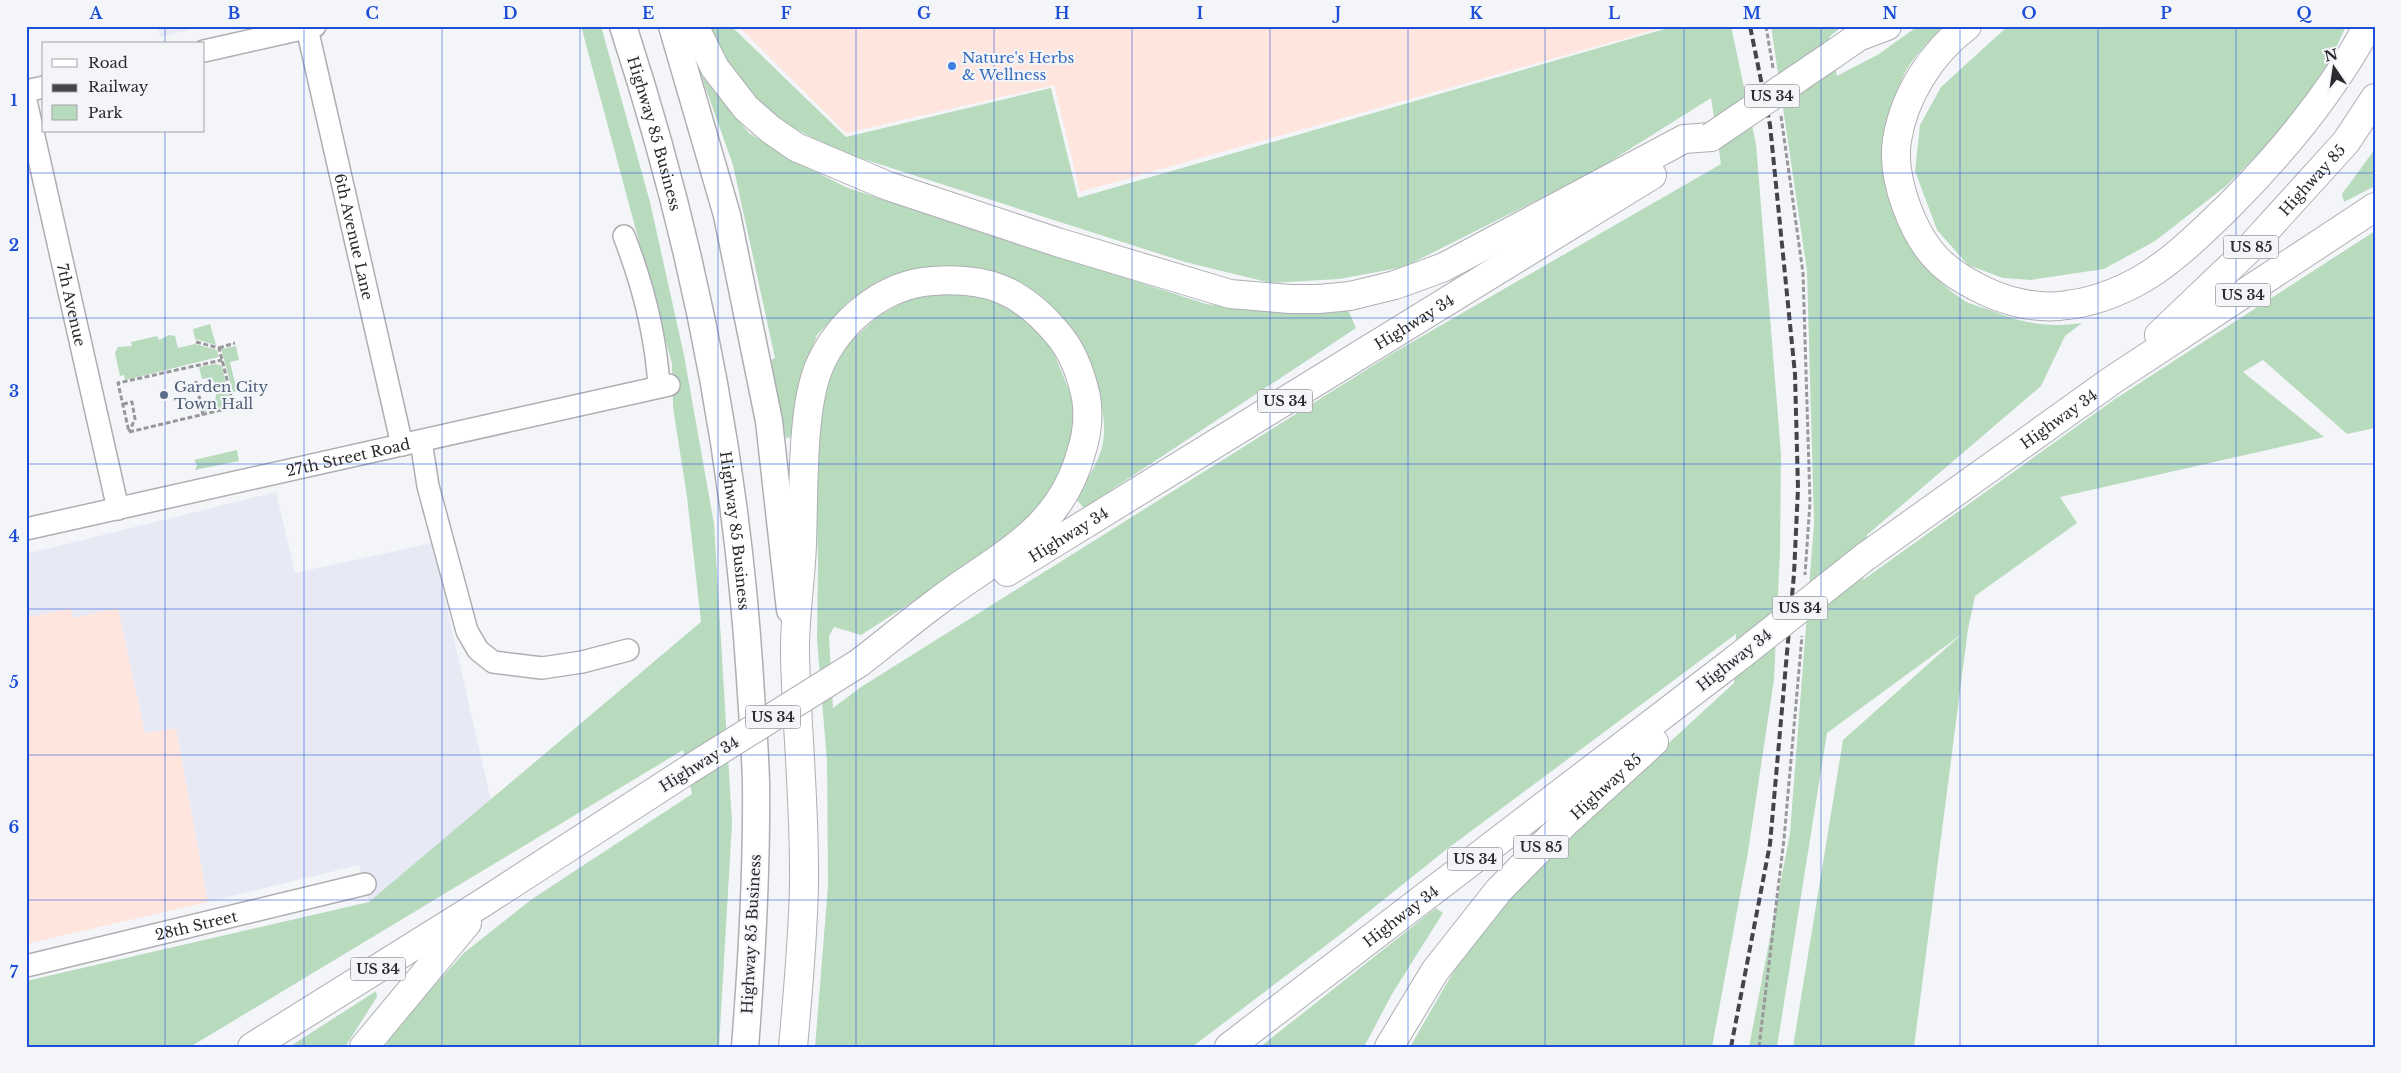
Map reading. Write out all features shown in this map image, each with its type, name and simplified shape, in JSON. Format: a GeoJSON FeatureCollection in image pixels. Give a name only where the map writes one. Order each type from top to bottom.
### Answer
{"type":"FeatureCollection","features":[{"type":"Feature","properties":{"kind":"highway"},"geometry":{"type":"LineString","coordinates":[[694,26],[715,68],[746,108],[770,129],[796,147],[888,186],[1057,242],[1230,294],[1319,300],[1350,296],[1420,277],[1444,267],[1684,139],[1711,137]]}},
{"type":"Feature","properties":{"kind":"highway","name":"Highway 34"},"geometry":{"type":"LineString","coordinates":[[252,1047],[859,663],[1711,137],[1866,32],[1887,26]]}},
{"type":"Feature","properties":{"kind":"highway"},"geometry":{"type":"LineString","coordinates":[[1967,26],[1954,36],[1932,61],[1911,92],[1897,141],[1899,184],[1922,240],[1940,262],[1962,279],[1987,293],[2019,304],[2065,306],[2093,300],[2142,279],[2196,239],[2259,175],[2324,97],[2368,26]]}},
{"type":"Feature","properties":{"kind":"highway","name":"Highway 85"},"geometry":{"type":"LineString","coordinates":[[2110,381],[2247,251],[2346,142],[2375,98]]}},
{"type":"Feature","properties":{"kind":"highway","name":"Highway 34"},"geometry":{"type":"LineString","coordinates":[[1229,1047],[1728,666],[1865,557],[2110,381],[2375,207]]}},
{"type":"Feature","properties":{"kind":"highway"},"geometry":{"type":"LineString","coordinates":[[793,1047],[799,990],[804,882],[795,653],[801,578],[810,401],[821,364],[842,328],[855,315],[898,289],[924,281],[959,279],[978,281],[997,287],[1026,302],[1057,332],[1068,347],[1080,374],[1088,418],[1085,440],[1078,465],[1070,486],[1062,498],[1046,519],[1024,540],[1005,556],[939,600],[859,663]]}},
{"type":"Feature","properties":{"kind":"highway","name":"Highway 85"},"geometry":{"type":"LineString","coordinates":[[1389,1047],[1436,971],[1499,890],[1565,823],[1683,716],[1728,666]]}},
{"type":"Feature","properties":{"kind":"highway"},"geometry":{"type":"LineString","coordinates":[[364,1047],[484,902]]}},
{"type":"Feature","properties":{"kind":"main road","name":"Highway 85 Business"},"geometry":{"type":"LineString","coordinates":[[623,26],[653,118],[684,236],[714,378],[733,492],[745,605],[756,778],[754,935],[744,1047]]}},
{"type":"Feature","properties":{"kind":"main road"},"geometry":{"type":"LineString","coordinates":[[672,26],[727,215],[770,421],[795,653]]}},
{"type":"Feature","properties":{"kind":"street"},"geometry":{"type":"LineString","coordinates":[[205,51],[311,27]]}},
{"type":"Feature","properties":{"kind":"street","name":"6th Avenue Lane"},"geometry":{"type":"LineString","coordinates":[[311,27],[412,443],[428,486],[466,631],[478,650],[494,662],[542,668],[582,662],[628,650]]}},
{"type":"Feature","properties":{"kind":"street"},"geometry":{"type":"LineString","coordinates":[[26,91],[42,87]]}},
{"type":"Feature","properties":{"kind":"street","name":"7th Avenue"},"geometry":{"type":"LineString","coordinates":[[26,101],[34,175],[118,509]]}},
{"type":"Feature","properties":{"kind":"street","name":"27th Street Road"},"geometry":{"type":"LineString","coordinates":[[26,529],[664,386],[638,270],[624,236]]}},
{"type":"Feature","properties":{"kind":"street","name":"28th Street"},"geometry":{"type":"LineString","coordinates":[[26,966],[365,884]]}},
{"type":"Feature","properties":{"kind":"path"},"geometry":{"type":"LineString","coordinates":[[1766,26],[1775,77]]}},
{"type":"Feature","properties":{"kind":"path"},"geometry":{"type":"LineString","coordinates":[[1781,115],[1803,273],[1810,502],[1805,579]]}},
{"type":"Feature","properties":{"kind":"path"},"geometry":{"type":"LineString","coordinates":[[196,342],[219,348],[235,343]]}},
{"type":"Feature","properties":{"kind":"path"},"geometry":{"type":"LineString","coordinates":[[129,432],[172,420],[234,407],[219,348]]}},
{"type":"Feature","properties":{"kind":"path"},"geometry":{"type":"LineString","coordinates":[[129,432],[118,383],[222,360]]}},
{"type":"Feature","properties":{"kind":"path"},"geometry":{"type":"LineString","coordinates":[[196,381],[203,415]]}},
{"type":"Feature","properties":{"kind":"path"},"geometry":{"type":"LineString","coordinates":[[123,404],[132,402],[135,419],[129,432]]}},
{"type":"Feature","properties":{"kind":"path"},"geometry":{"type":"LineString","coordinates":[[1759,1047],[1784,839],[1803,627]]}},
{"type":"Feature","properties":{"kind":"shaded area"},"geometry":{"type":"Polygon","coordinates":[[[158,26],[206,26],[160,37],[158,26]]]}},
{"type":"Feature","properties":{"kind":"shaded area"},"geometry":{"type":"Polygon","coordinates":[[[738,26],[1665,27],[1080,192],[1054,85],[846,133],[738,26]]]}},
{"type":"Feature","properties":{"kind":"shaded area"},"geometry":{"type":"Polygon","coordinates":[[[276,492],[295,573],[432,543],[492,805],[369,902],[359,865],[208,902],[176,728],[145,733],[118,608],[73,618],[70,608],[26,618],[26,554],[276,492]]]}},
{"type":"Feature","properties":{"kind":"shaded area"},"geometry":{"type":"Polygon","coordinates":[[[118,607],[145,733],[176,728],[208,902],[26,944],[26,618],[71,608],[74,618],[118,607]]]}},
{"type":"Feature","properties":{"kind":"green space"},"geometry":{"type":"Polygon","coordinates":[[[581,26],[601,26],[650,202],[684,355],[714,524],[732,823],[719,1047],[385,1047],[398,1025],[465,952],[532,899],[692,794],[683,750],[190,1047],[26,1047],[26,981],[369,902],[701,622],[687,497],[673,407],[672,364],[581,26]]]}},
{"type":"Feature","properties":{"kind":"green space"},"geometry":{"type":"Polygon","coordinates":[[[705,26],[731,26],[846,137],[1051,88],[1078,198],[1668,28],[1668,26],[1731,26],[1756,144],[1781,454],[1780,553],[1774,679],[1748,852],[1712,1047],[1410,1047],[1463,955],[1494,916],[1560,843],[1734,683],[1736,634],[1447,849],[1337,937],[1192,1047],[815,1047],[828,886],[827,762],[817,639],[818,564],[815,453],[826,384],[847,345],[877,317],[910,298],[943,291],[980,295],[1013,311],[1040,334],[1053,351],[1073,400],[1078,438],[1048,501],[1022,532],[861,635],[834,627],[829,636],[833,708],[861,687],[1393,353],[1721,164],[1711,98],[1595,171],[1404,267],[1339,279],[1271,283],[1185,262],[838,151],[771,116],[737,83],[705,26]]]}},
{"type":"Feature","properties":{"kind":"green space"},"geometry":{"type":"Polygon","coordinates":[[[1771,26],[1843,26],[1829,37],[1837,76],[1879,54],[1918,26],[1943,26],[1910,64],[1894,98],[1887,122],[1883,146],[1883,169],[1886,188],[1900,225],[1922,261],[1950,290],[1965,301],[2024,321],[2046,325],[2082,323],[2065,336],[2041,386],[1867,535],[1863,580],[2115,399],[2375,231],[2375,428],[2347,434],[2263,360],[2243,372],[2324,437],[2060,497],[2077,523],[1975,596],[1968,629],[1914,1047],[1793,1047],[1843,740],[1962,634],[1827,733],[1777,1047],[1749,1047],[1790,833],[1814,523],[1807,271],[1771,26]]]}},
{"type":"Feature","properties":{"kind":"green space"},"geometry":{"type":"Polygon","coordinates":[[[2008,26],[2346,26],[2327,67],[2305,99],[2265,147],[2226,186],[2155,241],[2104,269],[2031,280],[2003,278],[1968,265],[1937,230],[1915,171],[1920,125],[1941,87],[2008,26]]]}},
{"type":"Feature","properties":{"kind":"green space"},"geometry":{"type":"Polygon","coordinates":[[[701,75],[749,133],[794,161],[848,188],[1206,304],[1272,312],[1348,310],[1356,328],[1084,508],[1075,498],[1100,454],[1104,432],[1104,418],[1092,374],[1073,334],[921,271],[888,277],[849,301],[817,335],[804,374],[792,437],[786,438],[769,361],[775,358],[733,165],[701,75]]]}},
{"type":"Feature","properties":{"kind":"green space"},"geometry":{"type":"Polygon","coordinates":[[[2375,149],[2375,186],[2344,202],[2342,194],[2375,149]]]}},
{"type":"Feature","properties":{"kind":"green space"},"geometry":{"type":"Polygon","coordinates":[[[210,324],[216,345],[195,339],[193,329],[210,324]]]}},
{"type":"Feature","properties":{"kind":"green space"},"geometry":{"type":"Polygon","coordinates":[[[169,335],[175,336],[178,348],[195,344],[217,350],[219,357],[125,380],[124,375],[120,376],[115,353],[118,347],[132,346],[131,342],[157,336],[159,340],[169,335]]]}},
{"type":"Feature","properties":{"kind":"green space"},"geometry":{"type":"Polygon","coordinates":[[[236,346],[239,360],[230,362],[237,391],[233,392],[221,349],[236,346]]]}},
{"type":"Feature","properties":{"kind":"green space"},"geometry":{"type":"Polygon","coordinates":[[[216,364],[222,366],[231,406],[204,412],[203,403],[215,399],[218,389],[212,378],[202,379],[199,367],[216,364]]]}},
{"type":"Feature","properties":{"kind":"green space"},"geometry":{"type":"Polygon","coordinates":[[[237,450],[239,461],[195,470],[197,465],[194,460],[237,450]]]}},
{"type":"Feature","properties":{"kind":"green space"},"geometry":{"type":"Polygon","coordinates":[[[1436,908],[1443,913],[1392,994],[1364,1047],[1260,1047],[1436,908]]]}},
{"type":"Feature","properties":{"kind":"green space"},"geometry":{"type":"Polygon","coordinates":[[[376,991],[377,997],[345,1047],[289,1047],[376,991]]]}},
{"type":"Feature","properties":{"kind":"railway"},"geometry":{"type":"LineString","coordinates":[[1731,1047],[1770,844],[1794,574],[1798,488],[1795,374],[1770,125],[1750,26]]}},
{"type":"Feature","properties":{"kind":"place","name":"Nature's Herbs & Wellness"},"geometry":{"type":"Point","coordinates":[952,66]}},
{"type":"Feature","properties":{"kind":"place","name":"Garden City Town Hall"},"geometry":{"type":"Point","coordinates":[164,395]}}]}
